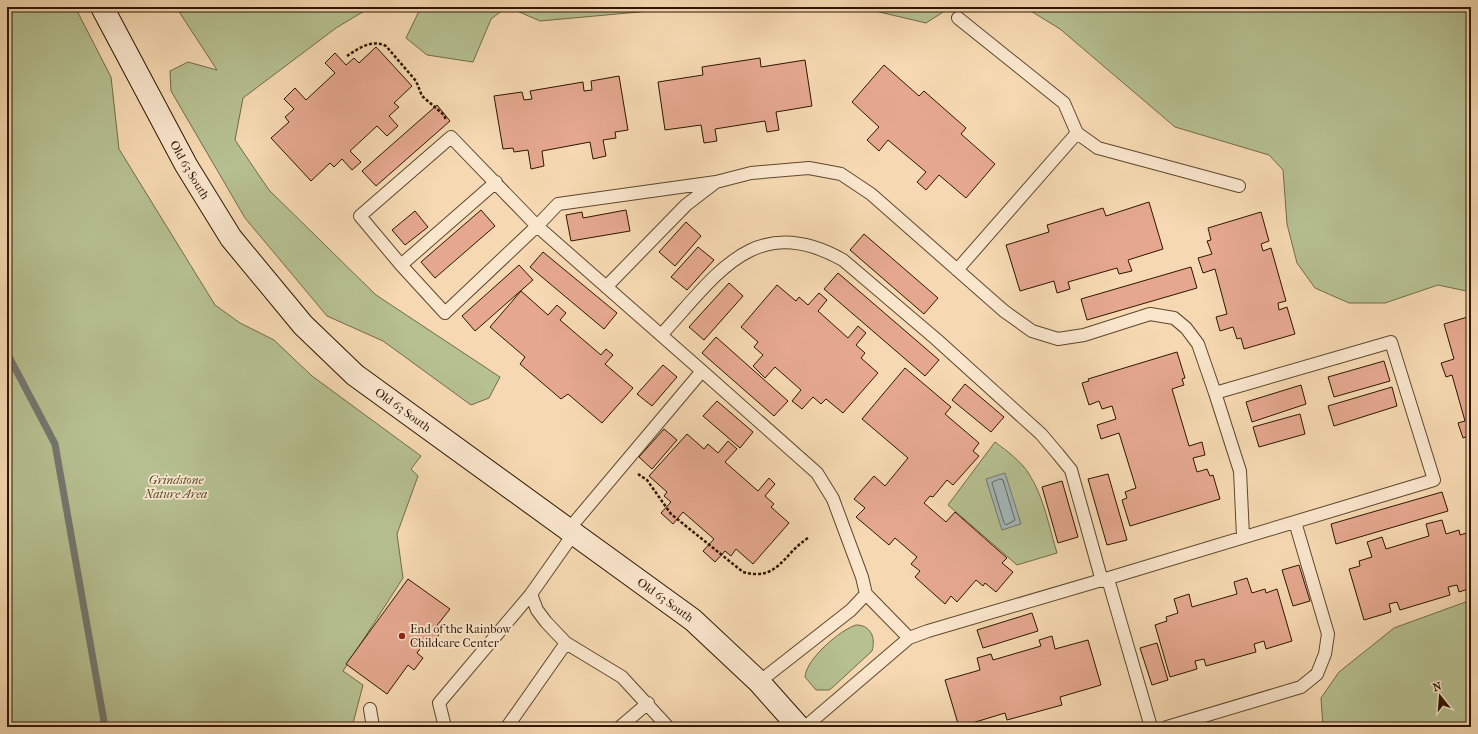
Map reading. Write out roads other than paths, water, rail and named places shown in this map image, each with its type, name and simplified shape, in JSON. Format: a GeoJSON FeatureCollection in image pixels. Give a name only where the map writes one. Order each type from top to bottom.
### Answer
{"type":"FeatureCollection","features":[{"type":"Feature","properties":{"kind":"main road","name":"Old 63 South"},"geometry":{"type":"LineString","coordinates":[[102,7],[186,165],[231,238],[303,326],[355,375],[693,620],[759,682],[799,727]]}},
{"type":"Feature","properties":{"kind":"lane"},"geometry":{"type":"LineString","coordinates":[[958,18],[1064,103],[1077,133],[1098,148],[1239,186]]}},
{"type":"Feature","properties":{"kind":"lane"},"geometry":{"type":"LineString","coordinates":[[957,270],[1077,133]]}},
{"type":"Feature","properties":{"kind":"lane"},"geometry":{"type":"LineString","coordinates":[[909,638],[866,594],[862,577],[833,500],[818,473],[537,226],[451,137],[360,216],[400,265],[444,313],[537,226],[558,204],[716,182],[751,173],[809,168],[840,174],[872,194],[1004,311],[1032,331],[1058,339],[1084,335],[1150,314],[1174,318],[1186,328],[1198,344],[1240,471],[1243,536]]}},
{"type":"Feature","properties":{"kind":"lane"},"geometry":{"type":"LineString","coordinates":[[400,265],[496,182]]}},
{"type":"Feature","properties":{"kind":"lane"},"geometry":{"type":"LineString","coordinates":[[606,287],[686,205],[716,182]]}},
{"type":"Feature","properties":{"kind":"lane"},"geometry":{"type":"LineString","coordinates":[[661,335],[719,271],[741,254],[756,247],[776,242],[802,243],[829,252],[843,260],[936,339],[1041,434],[1071,470],[1151,727]]}},
{"type":"Feature","properties":{"kind":"lane"},"geometry":{"type":"LineString","coordinates":[[805,727],[909,638],[928,631],[1105,580],[1243,536],[1434,480],[1391,342],[1215,393]]}},
{"type":"Feature","properties":{"kind":"lane"},"geometry":{"type":"LineString","coordinates":[[445,727],[439,703],[531,594],[572,531],[623,464],[702,371]]}},
{"type":"Feature","properties":{"kind":"lane"},"geometry":{"type":"LineString","coordinates":[[1166,727],[1301,687],[1317,674],[1325,654],[1328,634],[1295,522]]}},
{"type":"Feature","properties":{"kind":"lane"},"geometry":{"type":"LineString","coordinates":[[531,594],[538,610],[546,622],[566,643],[622,677],[648,703],[668,727]]}},
{"type":"Feature","properties":{"kind":"lane"},"geometry":{"type":"LineString","coordinates":[[759,682],[851,610],[866,594]]}},
{"type":"Feature","properties":{"kind":"lane"},"geometry":{"type":"LineString","coordinates":[[508,727],[566,643]]}},
{"type":"Feature","properties":{"kind":"lane"},"geometry":{"type":"LineString","coordinates":[[620,727],[648,703]]}},
{"type":"Feature","properties":{"kind":"lane"},"geometry":{"type":"LineString","coordinates":[[370,709],[373,727]]}},
{"type":"Feature","properties":{"kind":"water"},"geometry":{"type":"Polygon","coordinates":[[[1005,473],[1021,524],[1002,530],[986,479],[1005,473]]]}},
{"type":"Feature","properties":{"kind":"waterway"},"geometry":{"type":"LineString","coordinates":[[7,353],[55,444],[105,727]]}},
{"type":"Feature","properties":{"kind":"place","name":"End of the Rainbow Childcare Center"},"geometry":{"type":"Point","coordinates":[402,636]}},
{"type":"Feature","properties":{"kind":"park label","name":"Grindstone Nature Area"},"geometry":{"type":"Point","coordinates":[176,487]}}]}
